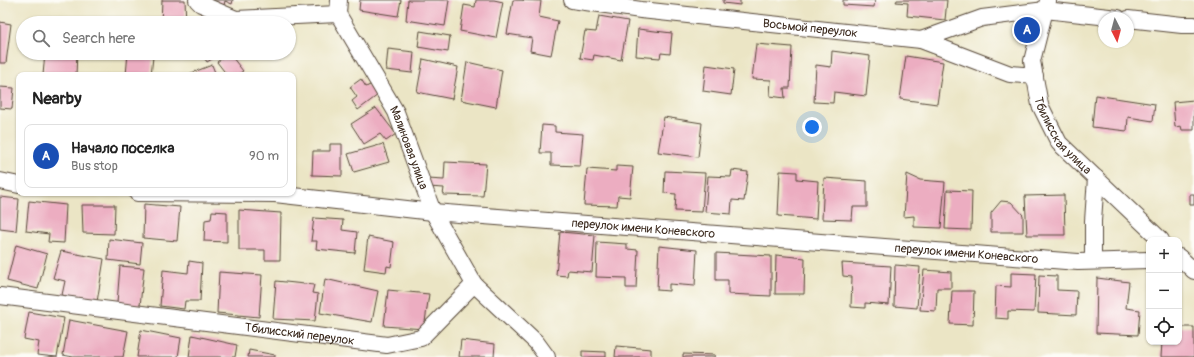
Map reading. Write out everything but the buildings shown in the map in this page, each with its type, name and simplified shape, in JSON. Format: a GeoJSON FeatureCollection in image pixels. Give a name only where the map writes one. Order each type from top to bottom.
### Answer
{"type":"FeatureCollection","features":[{"type":"Feature","properties":{"kind":"street","name":"Малиновая улица"},"geometry":{"type":"LineString","coordinates":[[197,0],[202,4],[229,16]]}},
{"type":"Feature","properties":{"kind":"street","name":"Восьмой переулок"},"geometry":{"type":"LineString","coordinates":[[572,0],[641,10],[921,40],[982,18],[1047,5],[1098,14]]}},
{"type":"Feature","properties":{"kind":"street","name":"Тбилисская улица"},"geometry":{"type":"LineString","coordinates":[[1047,5],[1032,61],[1040,105],[1059,143],[1158,237]]}},
{"type":"Feature","properties":{"kind":"street","name":"Малиновая улица"},"geometry":{"type":"LineString","coordinates":[[262,16],[339,7],[396,112],[433,212],[474,284]]}},
{"type":"Feature","properties":{"kind":"street"},"geometry":{"type":"LineString","coordinates":[[1134,20],[1182,25],[1194,24]]}},
{"type":"Feature","properties":{"kind":"street"},"geometry":{"type":"LineString","coordinates":[[921,40],[1010,74],[1035,76]]}},
{"type":"Feature","properties":{"kind":"street"},"geometry":{"type":"LineString","coordinates":[[1093,261],[1093,221],[1096,178]]}},
{"type":"Feature","properties":{"kind":"street"},"geometry":{"type":"LineString","coordinates":[[0,181],[16,184]]}},
{"type":"Feature","properties":{"kind":"street","name":"переулок имени Коневского"},"geometry":{"type":"LineString","coordinates":[[293,196],[433,212],[1078,262],[1146,260]]}},
{"type":"Feature","properties":{"kind":"street"},"geometry":{"type":"LineString","coordinates":[[1182,260],[1194,271]]}},
{"type":"Feature","properties":{"kind":"street"},"geometry":{"type":"LineString","coordinates":[[474,284],[536,342],[547,357]]}},
{"type":"Feature","properties":{"kind":"street","name":"Тбилисский переулок"},"geometry":{"type":"LineString","coordinates":[[0,296],[387,344],[421,338],[474,284]]}},
{"type":"Feature","properties":{"kind":"place","name":"Начало поселка"},"geometry":{"type":"Point","coordinates":[1027,30]}}]}
